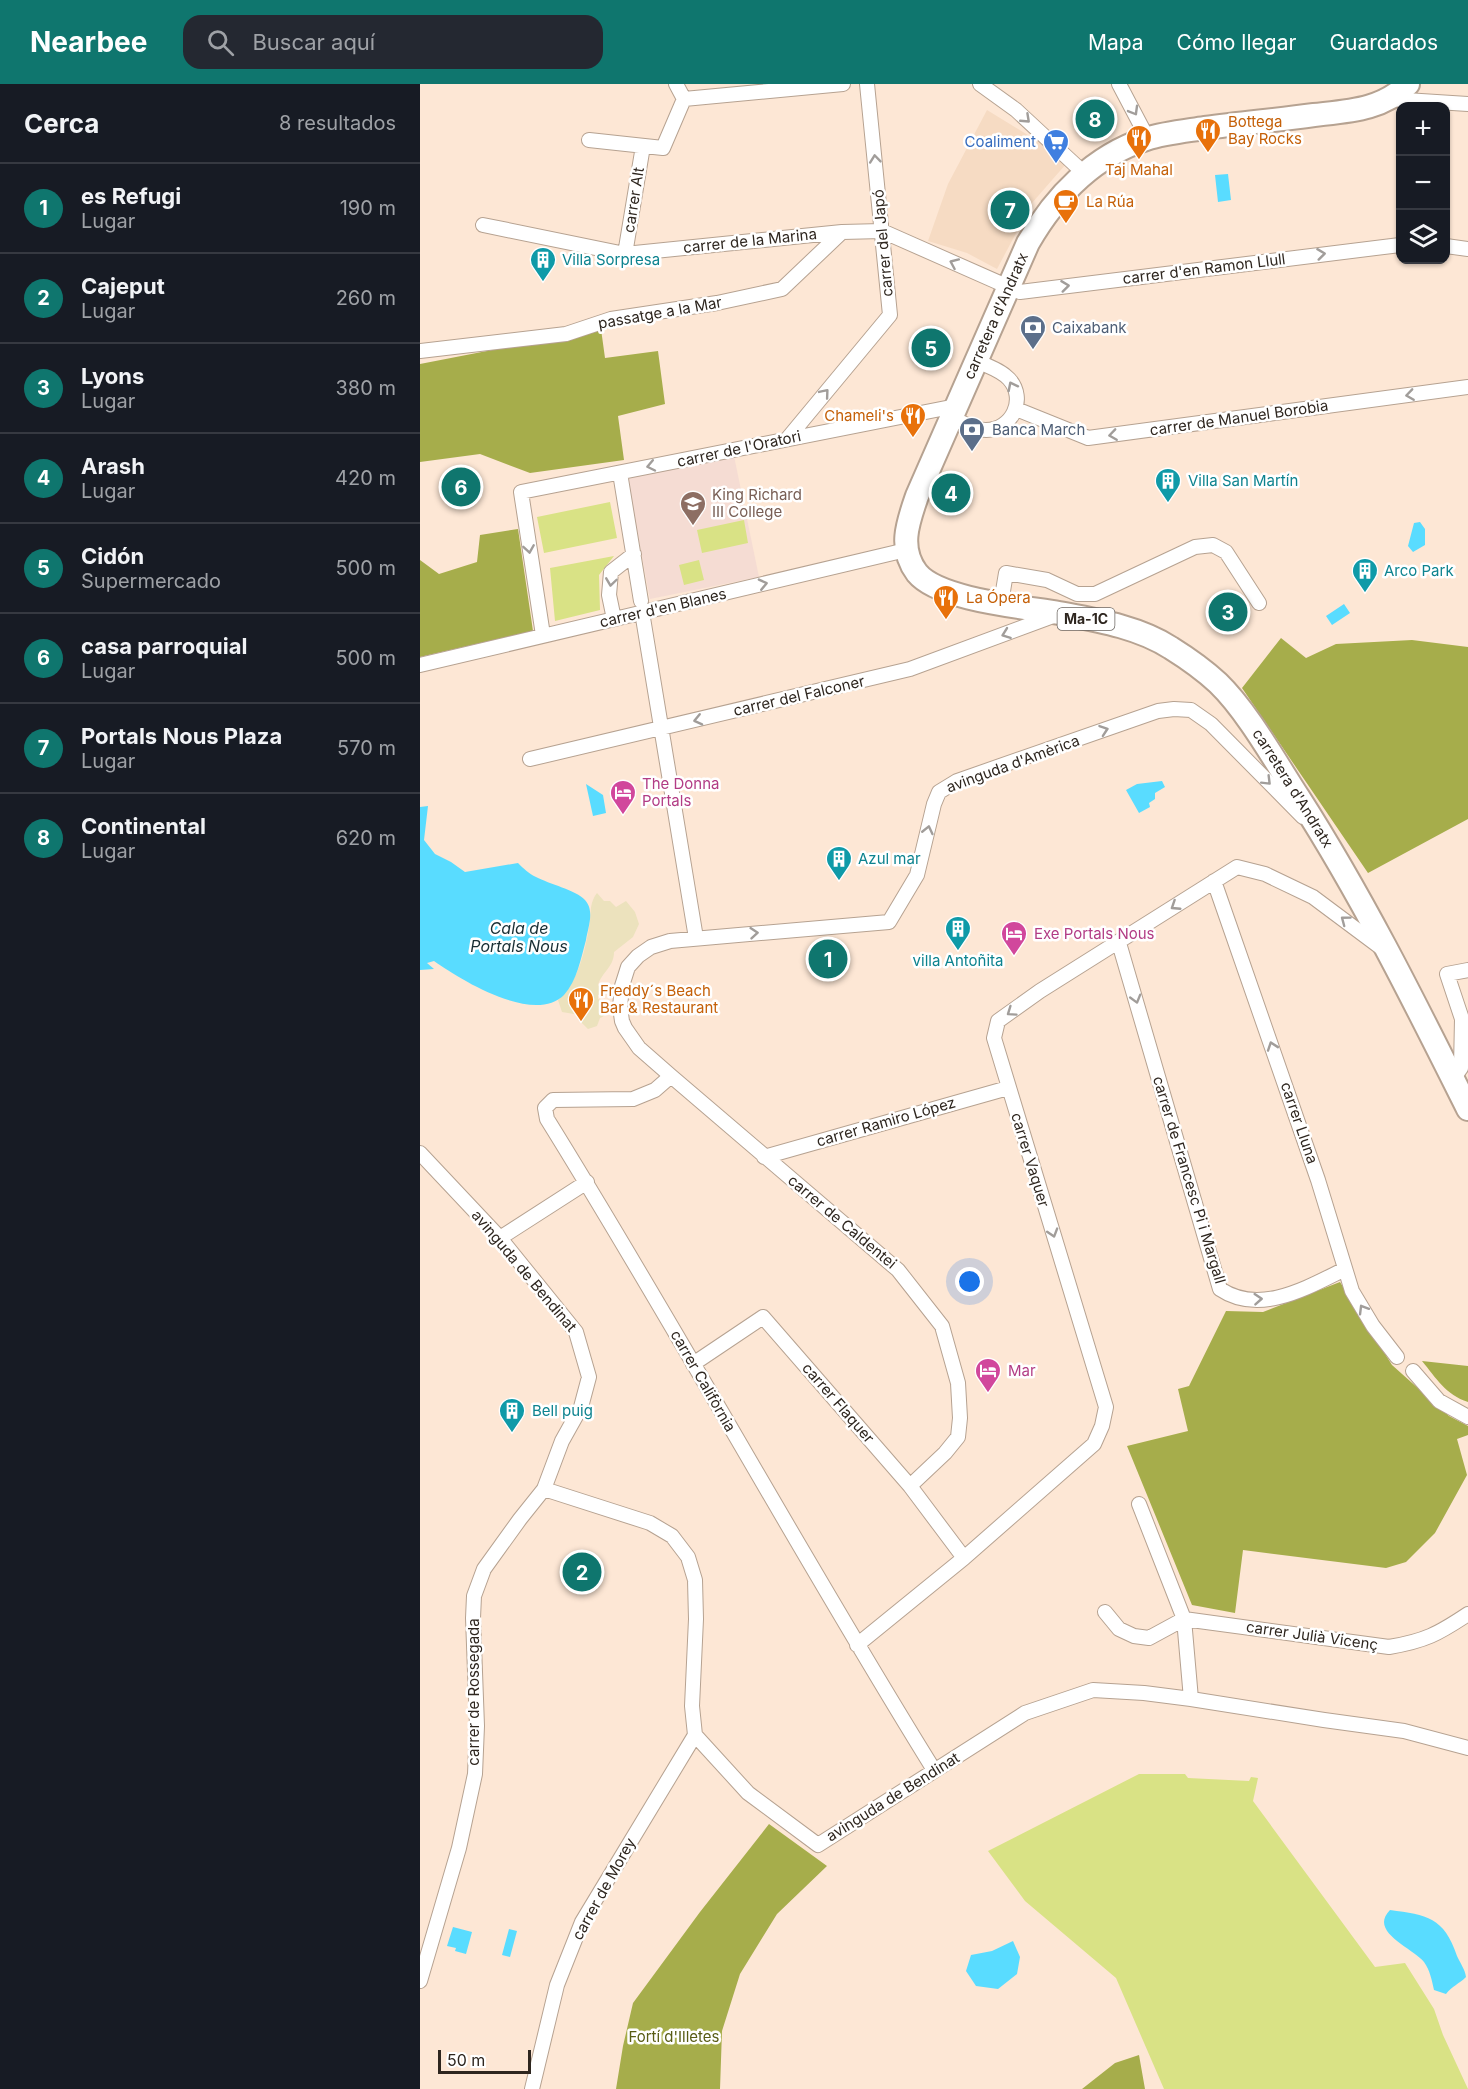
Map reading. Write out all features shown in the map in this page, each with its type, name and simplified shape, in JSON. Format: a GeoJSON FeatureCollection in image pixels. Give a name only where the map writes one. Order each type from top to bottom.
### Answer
{"type":"FeatureCollection","features":[{"type":"Feature","properties":{"kind":"main road","name":"carretera d'Andratx"},"geometry":{"type":"LineString","coordinates":[[1408,84],[1388,99],[1362,110],[1210,128],[1148,139],[1116,154],[1084,174],[1044,215],[1028,243],[914,502],[905,537],[906,550],[918,574],[935,588],[949,593],[1061,614],[1149,636],[1173,649],[1220,684],[1258,735],[1328,842],[1391,956],[1468,1109]]}},
{"type":"Feature","properties":{"kind":"street"},"geometry":{"type":"LineString","coordinates":[[676,84],[684,99]]}},
{"type":"Feature","properties":{"kind":"street"},"geometry":{"type":"LineString","coordinates":[[684,99],[843,84]]}},
{"type":"Feature","properties":{"kind":"street","name":"carrer del Japó"},"geometry":{"type":"LineString","coordinates":[[788,438],[890,315],[867,84]]}},
{"type":"Feature","properties":{"kind":"street"},"geometry":{"type":"LineString","coordinates":[[980,84],[1016,111],[1084,174]]}},
{"type":"Feature","properties":{"kind":"street"},"geometry":{"type":"LineString","coordinates":[[1119,84],[1148,139]]}},
{"type":"Feature","properties":{"kind":"street"},"geometry":{"type":"LineString","coordinates":[[589,140],[663,148],[684,99]]}},
{"type":"Feature","properties":{"kind":"street"},"geometry":{"type":"LineString","coordinates":[[1388,99],[1468,104]]}},
{"type":"Feature","properties":{"kind":"street","name":"carrer Alt"},"geometry":{"type":"LineString","coordinates":[[626,254],[643,146]]}},
{"type":"Feature","properties":{"kind":"street","name":"carrer de la Marina"},"geometry":{"type":"LineString","coordinates":[[483,225],[626,254],[842,231],[882,231],[1008,287]]}},
{"type":"Feature","properties":{"kind":"street","name":"passatge a la Mar"},"geometry":{"type":"LineString","coordinates":[[420,351],[566,334],[610,319],[717,303],[782,289],[842,231]]}},
{"type":"Feature","properties":{"kind":"street","name":"carrer d'en Ramon Llull"},"geometry":{"type":"LineString","coordinates":[[1008,287],[1020,292],[1396,246]]}},
{"type":"Feature","properties":{"kind":"street"},"geometry":{"type":"LineString","coordinates":[[1450,247],[1468,249]]}},
{"type":"Feature","properties":{"kind":"street"},"geometry":{"type":"LineString","coordinates":[[953,412],[975,428],[989,430],[998,428],[1007,422],[1016,409],[1017,398],[1012,382],[1002,373],[977,361]]}},
{"type":"Feature","properties":{"kind":"street","name":"carrer de Manuel Borobia"},"geometry":{"type":"LineString","coordinates":[[1016,409],[1088,438],[1468,387]]}},
{"type":"Feature","properties":{"kind":"street","name":"carrer de l'Oratori"},"geometry":{"type":"LineString","coordinates":[[543,635],[521,492],[788,438],[953,412]]}},
{"type":"Feature","properties":{"kind":"street"},"geometry":{"type":"LineString","coordinates":[[620,473],[641,601]]}},
{"type":"Feature","properties":{"kind":"street"},"geometry":{"type":"LineString","coordinates":[[1001,603],[1006,573],[1047,580],[1077,594],[1095,594],[1195,547],[1213,545],[1226,552],[1259,603]]}},
{"type":"Feature","properties":{"kind":"street","name":"carrer d'en Blanes"},"geometry":{"type":"LineString","coordinates":[[420,665],[906,550]]}},
{"type":"Feature","properties":{"kind":"street"},"geometry":{"type":"LineString","coordinates":[[614,620],[609,595],[611,572],[634,554]]}},
{"type":"Feature","properties":{"kind":"street","name":"carrer del Falconer"},"geometry":{"type":"LineString","coordinates":[[530,759],[910,669],[1061,614]]}},
{"type":"Feature","properties":{"kind":"street"},"geometry":{"type":"LineString","coordinates":[[643,618],[696,938]]}},
{"type":"Feature","properties":{"kind":"street","name":"avinguda d'Amèrica"},"geometry":{"type":"LineString","coordinates":[[696,938],[889,922],[917,875],[939,792],[957,781],[1136,718],[1174,709],[1191,710],[1211,724],[1328,842]]}},
{"type":"Feature","properties":{"kind":"street","name":"carrer Vaquer"},"geometry":{"type":"LineString","coordinates":[[857,1646],[964,1558],[1094,1444],[1102,1426],[1106,1407],[994,1038],[998,1021],[1040,991],[1237,867],[1265,874],[1314,897],[1391,956]]}},
{"type":"Feature","properties":{"kind":"street","name":"carrer Lluna"},"geometry":{"type":"LineString","coordinates":[[1214,881],[1318,1180],[1352,1291],[1373,1326],[1397,1356]]}},
{"type":"Feature","properties":{"kind":"street","name":"carrer de Caldentei"},"geometry":{"type":"LineString","coordinates":[[696,938],[651,947],[628,967],[622,986],[620,1007],[622,1021],[639,1047],[671,1076],[898,1270],[942,1326],[958,1383],[960,1418],[958,1437],[945,1453],[910,1486]]}},
{"type":"Feature","properties":{"kind":"street","name":"carrer de Francesc Pi i Margall"},"geometry":{"type":"LineString","coordinates":[[1119,943],[1220,1289],[1232,1297],[1253,1300],[1290,1295],[1346,1269]]}},
{"type":"Feature","properties":{"kind":"street"},"geometry":{"type":"LineString","coordinates":[[1453,1079],[1461,1068],[1462,1019],[1447,974],[1468,970]]}},
{"type":"Feature","properties":{"kind":"street","name":"carrer Califòrnia"},"geometry":{"type":"LineString","coordinates":[[671,1076],[654,1090],[633,1099],[553,1100],[545,1108],[547,1119],[857,1646],[934,1770]]}},
{"type":"Feature","properties":{"kind":"street","name":"carrer Ramiro López"},"geometry":{"type":"LineString","coordinates":[[764,1157],[1008,1088]]}},
{"type":"Feature","properties":{"kind":"street","name":"avinguda de Bendinat"},"geometry":{"type":"LineString","coordinates":[[420,1153],[500,1238],[576,1332],[589,1377],[581,1407],[562,1441],[544,1489]]}},
{"type":"Feature","properties":{"kind":"street"},"geometry":{"type":"LineString","coordinates":[[500,1238],[586,1182]]}},
{"type":"Feature","properties":{"kind":"street","name":"carrer Flaquer"},"geometry":{"type":"LineString","coordinates":[[693,1364],[763,1317],[910,1486],[964,1558]]}},
{"type":"Feature","properties":{"kind":"street"},"geometry":{"type":"LineString","coordinates":[[1413,1371],[1439,1401],[1468,1417]]}},
{"type":"Feature","properties":{"kind":"street"},"geometry":{"type":"LineString","coordinates":[[544,1489],[650,1523],[672,1536],[688,1557],[695,1580],[696,1619],[692,1706],[695,1735]]}},
{"type":"Feature","properties":{"kind":"street","name":"carrer de Rossegada"},"geometry":{"type":"LineString","coordinates":[[420,1981],[459,1848],[475,1774],[477,1726],[474,1596],[484,1569],[544,1489]]}},
{"type":"Feature","properties":{"kind":"street"},"geometry":{"type":"LineString","coordinates":[[1139,1504],[1184,1619],[1191,1699]]}},
{"type":"Feature","properties":{"kind":"street"},"geometry":{"type":"LineString","coordinates":[[1105,1611],[1119,1629],[1134,1636],[1149,1638],[1184,1619]]}},
{"type":"Feature","properties":{"kind":"street","name":"carrer Julià Vicenç"},"geometry":{"type":"LineString","coordinates":[[1184,1619],[1389,1647],[1414,1644],[1439,1633],[1468,1614]]}},
{"type":"Feature","properties":{"kind":"street","name":"avinguda de Bendinat"},"geometry":{"type":"LineString","coordinates":[[695,1735],[748,1793],[818,1845],[1025,1713],[1093,1690],[1191,1699],[1404,1731],[1468,1748]]}},
{"type":"Feature","properties":{"kind":"street","name":"carrer de Morey"},"geometry":{"type":"LineString","coordinates":[[532,2089],[557,1985],[582,1922],[695,1735]]}},
{"type":"Feature","properties":{"kind":"shaded area"},"geometry":{"type":"Polygon","coordinates":[[[987,110],[1041,143],[1066,164],[1032,203],[997,269],[967,253],[928,241],[948,184],[987,110]]]}},
{"type":"Feature","properties":{"kind":"shaded area","name":"King Richard III College"},"geometry":{"type":"Polygon","coordinates":[[[734,456],[759,577],[650,599],[627,478],[734,456]]]}},
{"type":"Feature","properties":{"kind":"green space"},"geometry":{"type":"Polygon","coordinates":[[[601,329],[605,358],[658,351],[665,404],[618,416],[624,460],[530,473],[480,454],[420,462],[420,364],[601,329]]]}},
{"type":"Feature","properties":{"kind":"green space"},"geometry":{"type":"Polygon","coordinates":[[[610,502],[617,538],[544,553],[537,517],[610,502]]]}},
{"type":"Feature","properties":{"kind":"green space"},"geometry":{"type":"Polygon","coordinates":[[[744,520],[748,543],[702,553],[697,530],[744,520]]]}},
{"type":"Feature","properties":{"kind":"green space"},"geometry":{"type":"Polygon","coordinates":[[[518,529],[533,631],[420,657],[420,560],[439,574],[477,562],[480,535],[518,529]]]}},
{"type":"Feature","properties":{"kind":"green space"},"geometry":{"type":"Polygon","coordinates":[[[614,556],[599,575],[600,610],[555,621],[550,568],[614,556]]]}},
{"type":"Feature","properties":{"kind":"green space"},"geometry":{"type":"Polygon","coordinates":[[[699,560],[704,580],[684,585],[679,565],[699,560]]]}},
{"type":"Feature","properties":{"kind":"green space"},"geometry":{"type":"Polygon","coordinates":[[[1281,638],[1306,658],[1336,644],[1412,640],[1468,647],[1468,819],[1368,873],[1242,688],[1281,638]]]}},
{"type":"Feature","properties":{"kind":"green space"},"geometry":{"type":"Polygon","coordinates":[[[1340,1282],[1392,1365],[1449,1416],[1468,1426],[1468,1435],[1457,1439],[1467,1475],[1435,1533],[1406,1562],[1386,1568],[1243,1550],[1235,1613],[1192,1605],[1127,1446],[1188,1431],[1178,1389],[1189,1386],[1226,1311],[1263,1312],[1340,1282]]]}},
{"type":"Feature","properties":{"kind":"green space"},"geometry":{"type":"Polygon","coordinates":[[[1422,1361],[1468,1366],[1468,1402],[1447,1390],[1422,1361]]]}},
{"type":"Feature","properties":{"kind":"green space"},"geometry":{"type":"Polygon","coordinates":[[[1139,1774],[1185,1774],[1188,1778],[1249,1781],[1251,1777],[1258,1778],[1253,1801],[1375,1967],[1405,1963],[1434,2009],[1443,2035],[1468,2089],[1164,2089],[1116,1978],[1025,1901],[988,1851],[1139,1774]]]}},
{"type":"Feature","properties":{"kind":"green space","name":"Fortí d'Illetes"},"geometry":{"type":"Polygon","coordinates":[[[769,1824],[827,1866],[777,1914],[740,1974],[722,2031],[720,2089],[616,2089],[633,2003],[769,1824]]]}},
{"type":"Feature","properties":{"kind":"green space"},"geometry":{"type":"Polygon","coordinates":[[[1139,2055],[1145,2089],[1082,2089],[1115,2063],[1139,2055]]]}},
{"type":"Feature","properties":{"kind":"sand"},"geometry":{"type":"Polygon","coordinates":[[[597,893],[604,901],[610,901],[616,907],[626,901],[635,912],[639,924],[633,937],[614,952],[612,962],[600,980],[598,985],[602,990],[598,999],[605,1003],[610,1001],[609,1006],[597,1026],[588,1029],[581,1022],[580,1015],[562,1012],[558,1000],[571,984],[584,953],[592,903],[597,893]]]}},
{"type":"Feature","properties":{"kind":"water"},"geometry":{"type":"Polygon","coordinates":[[[1228,174],[1231,200],[1218,202],[1215,175],[1228,174]]]}},
{"type":"Feature","properties":{"kind":"water"},"geometry":{"type":"Polygon","coordinates":[[[1420,522],[1425,529],[1425,545],[1413,552],[1408,546],[1414,523],[1420,522]]]}},
{"type":"Feature","properties":{"kind":"water"},"geometry":{"type":"Polygon","coordinates":[[[1344,604],[1350,613],[1332,625],[1326,616],[1344,604]]]}},
{"type":"Feature","properties":{"kind":"water"},"geometry":{"type":"Polygon","coordinates":[[[1162,781],[1165,787],[1155,793],[1155,799],[1149,803],[1150,807],[1139,813],[1126,790],[1137,784],[1162,781]]]}},
{"type":"Feature","properties":{"kind":"water"},"geometry":{"type":"Polygon","coordinates":[[[586,784],[603,795],[606,813],[593,816],[586,784]]]}},
{"type":"Feature","properties":{"kind":"water","name":"Cala de Portals Nous"},"geometry":{"type":"Polygon","coordinates":[[[428,806],[424,840],[435,854],[465,872],[518,863],[533,876],[581,896],[588,904],[590,914],[586,940],[575,976],[564,995],[551,1003],[535,1005],[517,1002],[479,988],[434,961],[427,963],[434,969],[420,970],[420,807],[428,806]]]}},
{"type":"Feature","properties":{"kind":"water"},"geometry":{"type":"Polygon","coordinates":[[[1390,1910],[1424,1916],[1440,1926],[1452,1943],[1466,1977],[1446,1994],[1434,1990],[1424,1962],[1395,1939],[1384,1925],[1390,1910]]]}},
{"type":"Feature","properties":{"kind":"water"},"geometry":{"type":"Polygon","coordinates":[[[453,1927],[472,1932],[466,1954],[447,1946],[453,1927]]]}},
{"type":"Feature","properties":{"kind":"water"},"geometry":{"type":"Polygon","coordinates":[[[509,1929],[517,1931],[510,1957],[502,1955],[509,1929]]]}},
{"type":"Feature","properties":{"kind":"water"},"geometry":{"type":"Polygon","coordinates":[[[1013,1941],[1020,1957],[1017,1974],[998,1989],[976,1986],[966,1971],[971,1955],[992,1951],[1013,1941]]]}},
{"type":"Feature","properties":{"kind":"place","name":"Continental"},"geometry":{"type":"Point","coordinates":[1095,119]}},
{"type":"Feature","properties":{"kind":"place","name":"Bottega Bay Rocks"},"geometry":{"type":"Point","coordinates":[1208,154]}},
{"type":"Feature","properties":{"kind":"place","name":"Taj Mahal"},"geometry":{"type":"Point","coordinates":[1139,161]}},
{"type":"Feature","properties":{"kind":"place","name":"Coaliment"},"geometry":{"type":"Point","coordinates":[1056,165]}},
{"type":"Feature","properties":{"kind":"place","name":"Portals Nous Plaza"},"geometry":{"type":"Point","coordinates":[1010,210]}},
{"type":"Feature","properties":{"kind":"place","name":"La Rúa"},"geometry":{"type":"Point","coordinates":[1066,225]}},
{"type":"Feature","properties":{"kind":"place","name":"Villa Sorpresa"},"geometry":{"type":"Point","coordinates":[543,283]}},
{"type":"Feature","properties":{"kind":"place","name":"Cidón"},"geometry":{"type":"Point","coordinates":[931,348]}},
{"type":"Feature","properties":{"kind":"place","name":"Caixabank"},"geometry":{"type":"Point","coordinates":[1033,351]}},
{"type":"Feature","properties":{"kind":"place","name":"Chameli's"},"geometry":{"type":"Point","coordinates":[913,439]}},
{"type":"Feature","properties":{"kind":"place","name":"Banca March"},"geometry":{"type":"Point","coordinates":[972,453]}},
{"type":"Feature","properties":{"kind":"place","name":"casa parroquial"},"geometry":{"type":"Point","coordinates":[461,487]}},
{"type":"Feature","properties":{"kind":"place","name":"Arash"},"geometry":{"type":"Point","coordinates":[951,493]}},
{"type":"Feature","properties":{"kind":"place","name":"Villa San Martín"},"geometry":{"type":"Point","coordinates":[1168,504]}},
{"type":"Feature","properties":{"kind":"place","name":"King Richard III College"},"geometry":{"type":"Point","coordinates":[693,527]}},
{"type":"Feature","properties":{"kind":"place","name":"Arco Park"},"geometry":{"type":"Point","coordinates":[1365,594]}},
{"type":"Feature","properties":{"kind":"place","name":"Lyons"},"geometry":{"type":"Point","coordinates":[1228,612]}},
{"type":"Feature","properties":{"kind":"place","name":"La Ópera"},"geometry":{"type":"Point","coordinates":[946,621]}},
{"type":"Feature","properties":{"kind":"place","name":"The Donna Portals"},"geometry":{"type":"Point","coordinates":[623,816]}},
{"type":"Feature","properties":{"kind":"place","name":"Azul mar"},"geometry":{"type":"Point","coordinates":[839,882]}},
{"type":"Feature","properties":{"kind":"place","name":"villa Antoñita"},"geometry":{"type":"Point","coordinates":[958,952]}},
{"type":"Feature","properties":{"kind":"place","name":"Exe Portals Nous"},"geometry":{"type":"Point","coordinates":[1014,957]}},
{"type":"Feature","properties":{"kind":"place","name":"es Refugi"},"geometry":{"type":"Point","coordinates":[828,959]}},
{"type":"Feature","properties":{"kind":"place","name":"Freddy´s Beach Bar & Restaurant"},"geometry":{"type":"Point","coordinates":[581,1023]}},
{"type":"Feature","properties":{"kind":"place","name":"Mar"},"geometry":{"type":"Point","coordinates":[988,1394]}},
{"type":"Feature","properties":{"kind":"place","name":"Bell puig"},"geometry":{"type":"Point","coordinates":[512,1434]}},
{"type":"Feature","properties":{"kind":"place","name":"Cajeput"},"geometry":{"type":"Point","coordinates":[582,1572]}}]}
